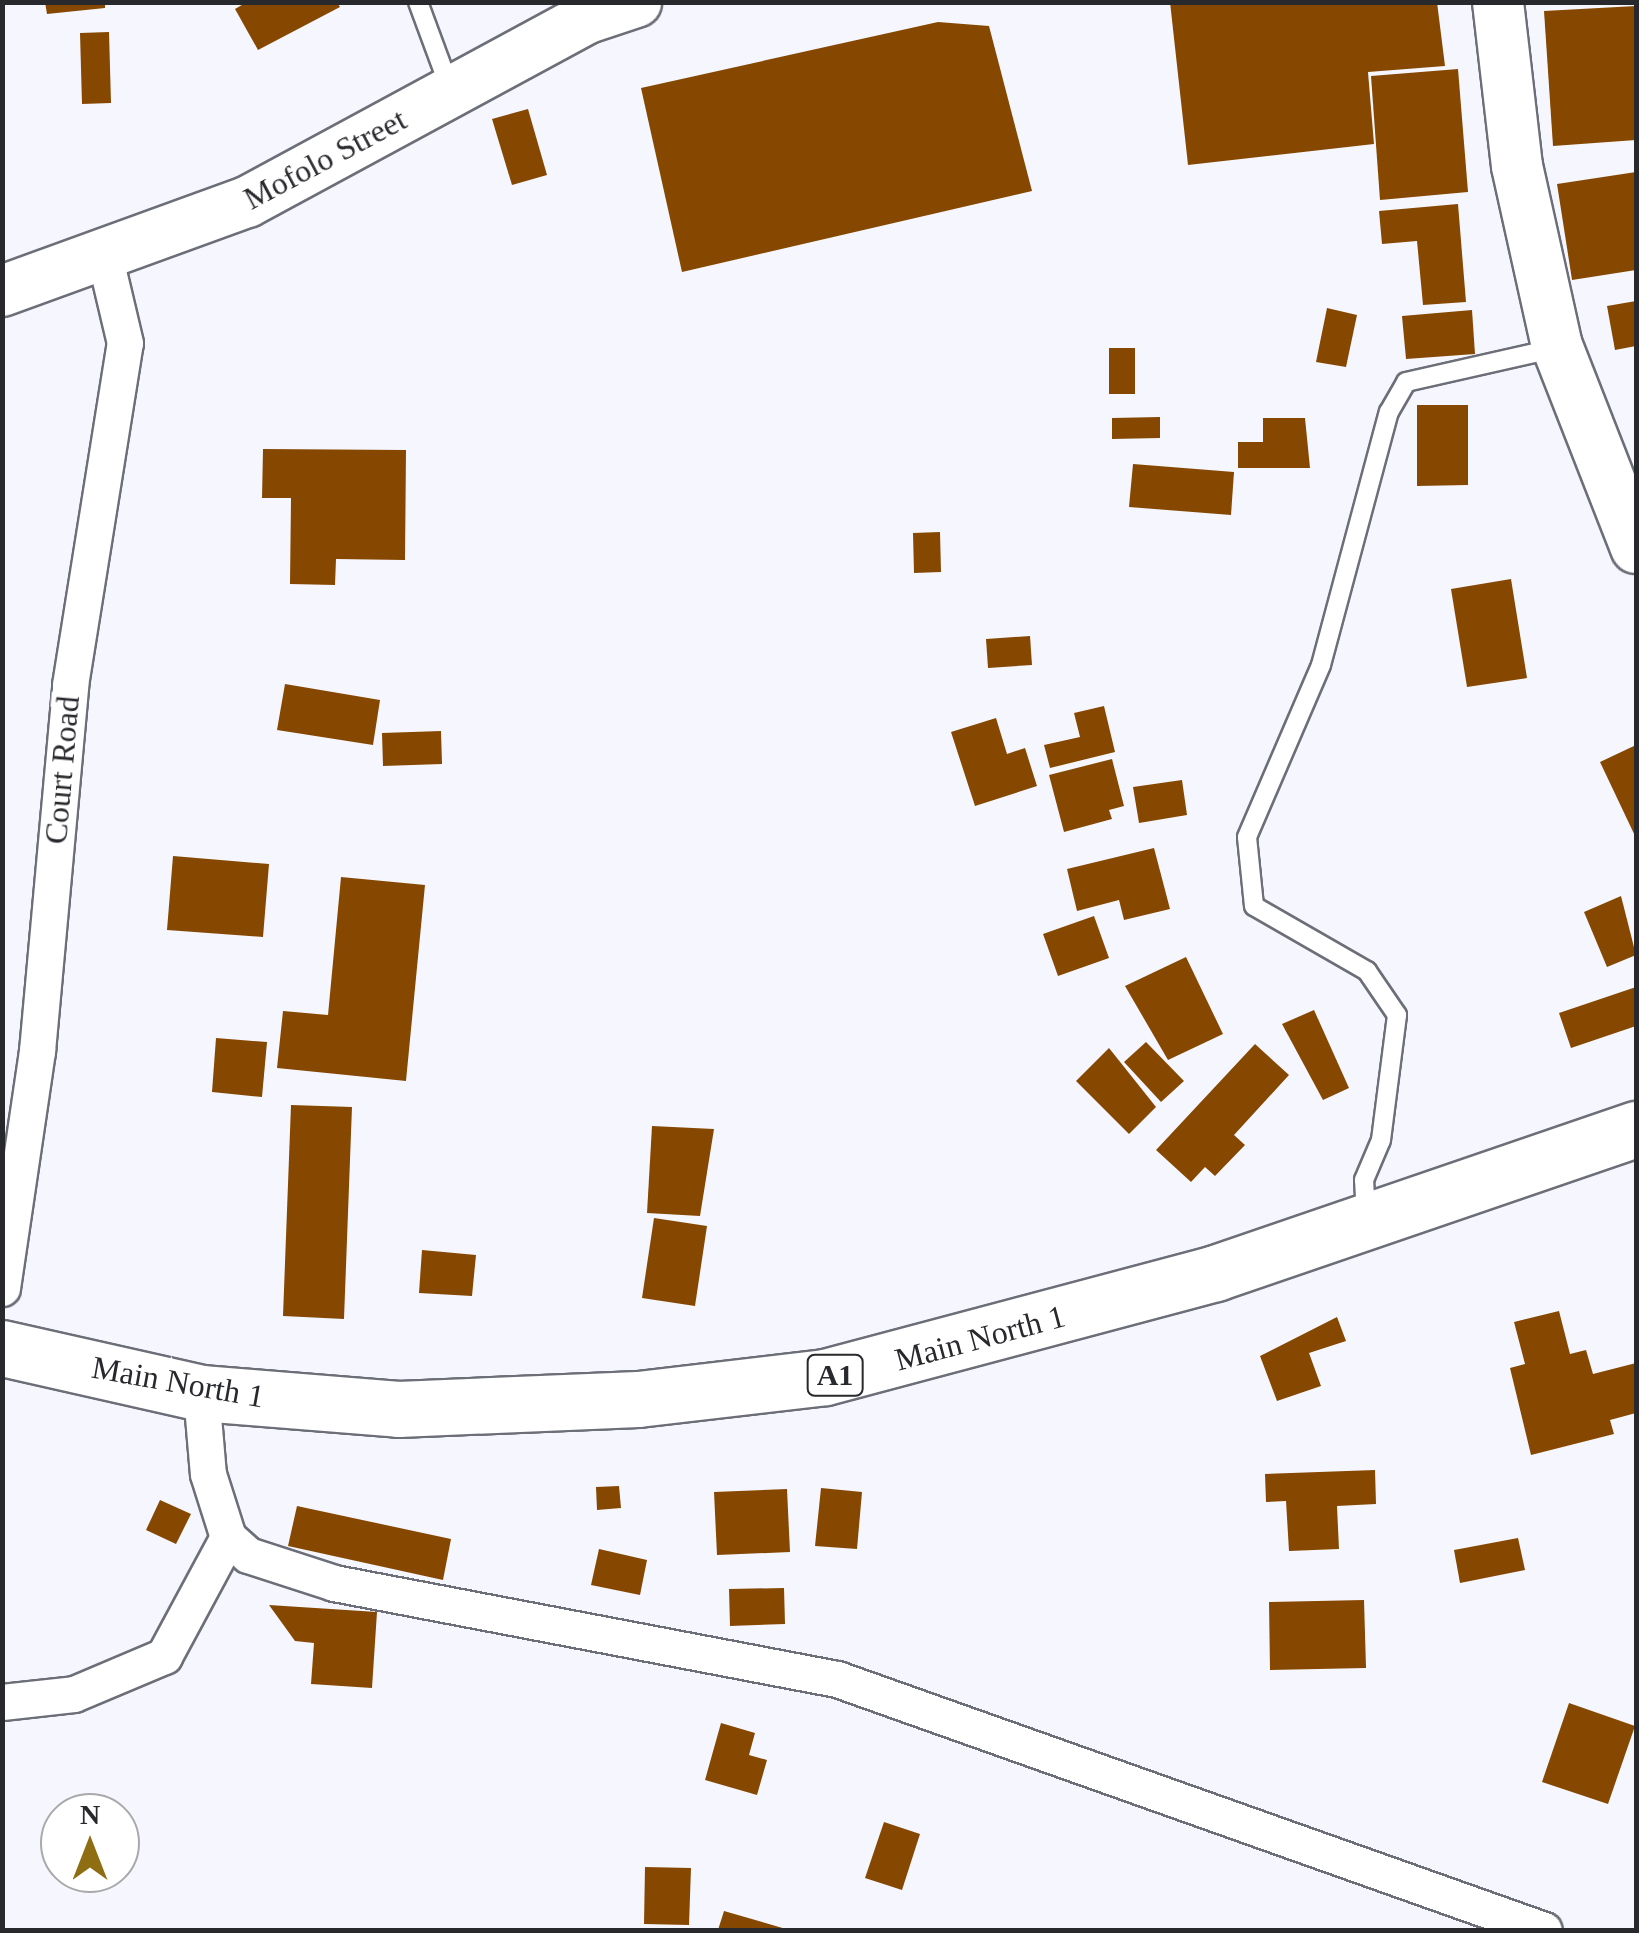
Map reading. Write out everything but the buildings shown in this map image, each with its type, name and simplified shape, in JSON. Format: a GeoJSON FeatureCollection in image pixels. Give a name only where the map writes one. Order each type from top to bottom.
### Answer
{"type":"FeatureCollection","features":[{"type":"Feature","properties":{"kind":"main road","name":"Mofolo Street"},"geometry":{"type":"LineString","coordinates":[[2,291],[248,202],[585,19],[636,2]]}},
{"type":"Feature","properties":{"kind":"main road"},"geometry":{"type":"LineString","coordinates":[[1498,2],[1517,166],[1557,346],[1636,548]]}},
{"type":"Feature","properties":{"kind":"main road","name":"Main North 1"},"geometry":{"type":"LineString","coordinates":[[2,1348],[202,1392],[398,1409],[638,1399],[825,1377],[1367,1226],[1636,1129]]}},
{"type":"Feature","properties":{"kind":"street","name":"Court Road"},"geometry":{"type":"LineString","coordinates":[[2,1288],[37,1051],[70,685],[125,342],[104,254]]}},
{"type":"Feature","properties":{"kind":"street"},"geometry":{"type":"LineString","coordinates":[[202,1392],[208,1474],[228,1537],[248,1555],[334,1584],[836,1679],[1544,1930]]}},
{"type":"Feature","properties":{"kind":"street"},"geometry":{"type":"LineString","coordinates":[[9,1706],[74,1694],[164,1656],[228,1537]]}},
{"type":"Feature","properties":{"kind":"lane"},"geometry":{"type":"LineString","coordinates":[[418,2],[451,91]]}},
{"type":"Feature","properties":{"kind":"lane"},"geometry":{"type":"LineString","coordinates":[[1367,1226],[1364,1180],[1382,1140],[1398,1015],[1367,972],[1254,906],[1246,836],[1321,665],[1389,412],[1406,382],[1557,346]]}}]}
